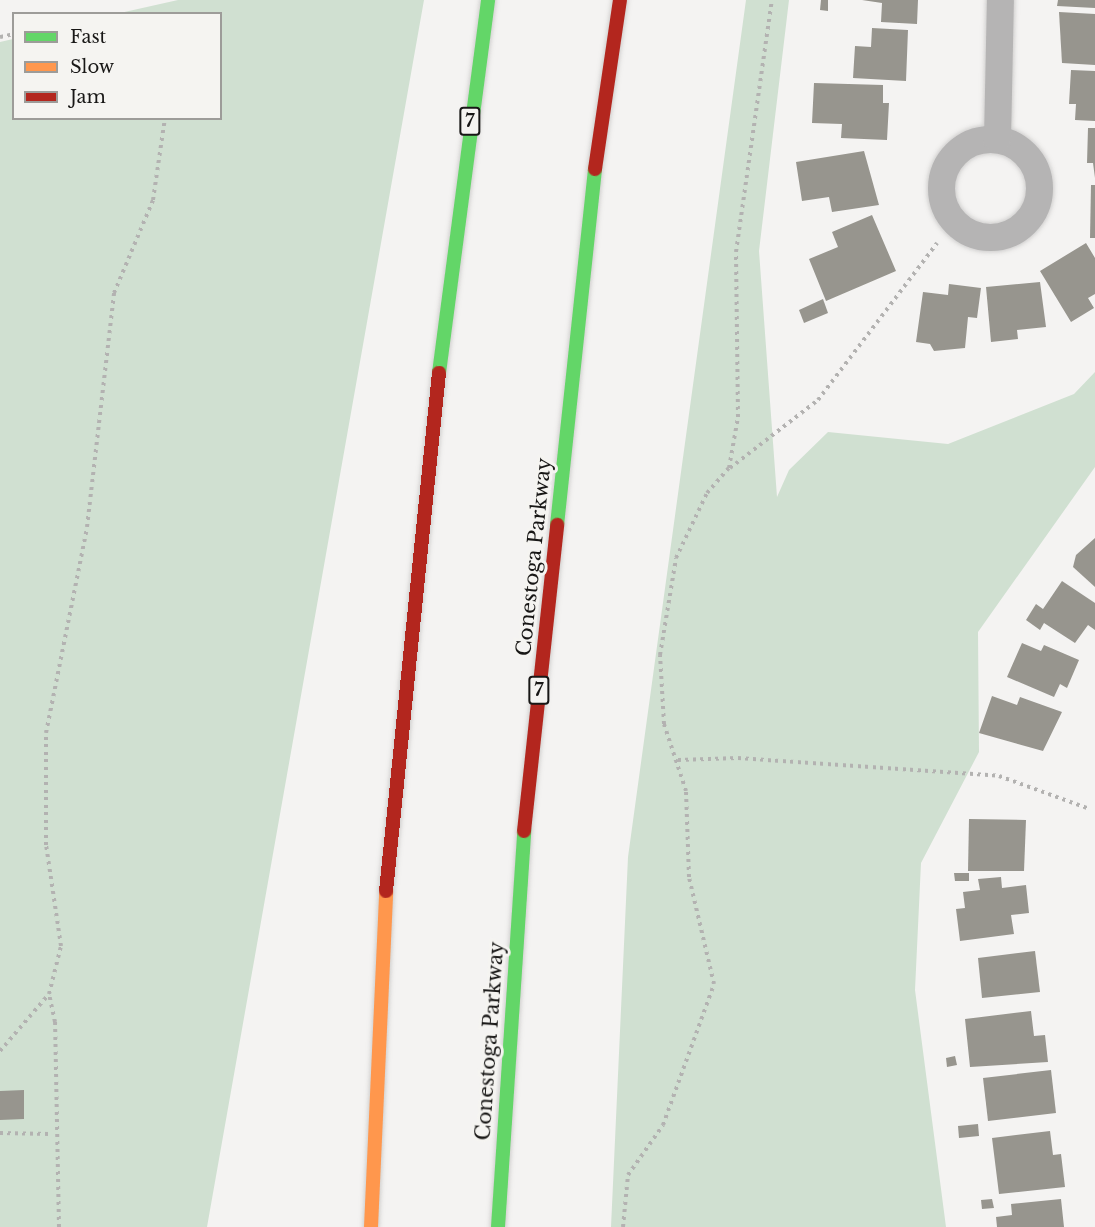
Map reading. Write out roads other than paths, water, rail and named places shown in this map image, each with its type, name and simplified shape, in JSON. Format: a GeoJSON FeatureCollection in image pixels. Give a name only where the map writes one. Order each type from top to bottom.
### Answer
{"type":"FeatureCollection","features":[{"type":"Feature","properties":{"kind":"highway","name":"7"},"geometry":{"type":"LineString","coordinates":[[371,1227],[384,914],[452,242],[488,0]]}},
{"type":"Feature","properties":{"kind":"highway","name":"Conestoga Parkway"},"geometry":{"type":"LineString","coordinates":[[498,1227],[521,861],[596,166],[620,0]]}},
{"type":"Feature","properties":{"kind":"street"},"geometry":{"type":"LineString","coordinates":[[997,139],[1000,0]]}}]}
